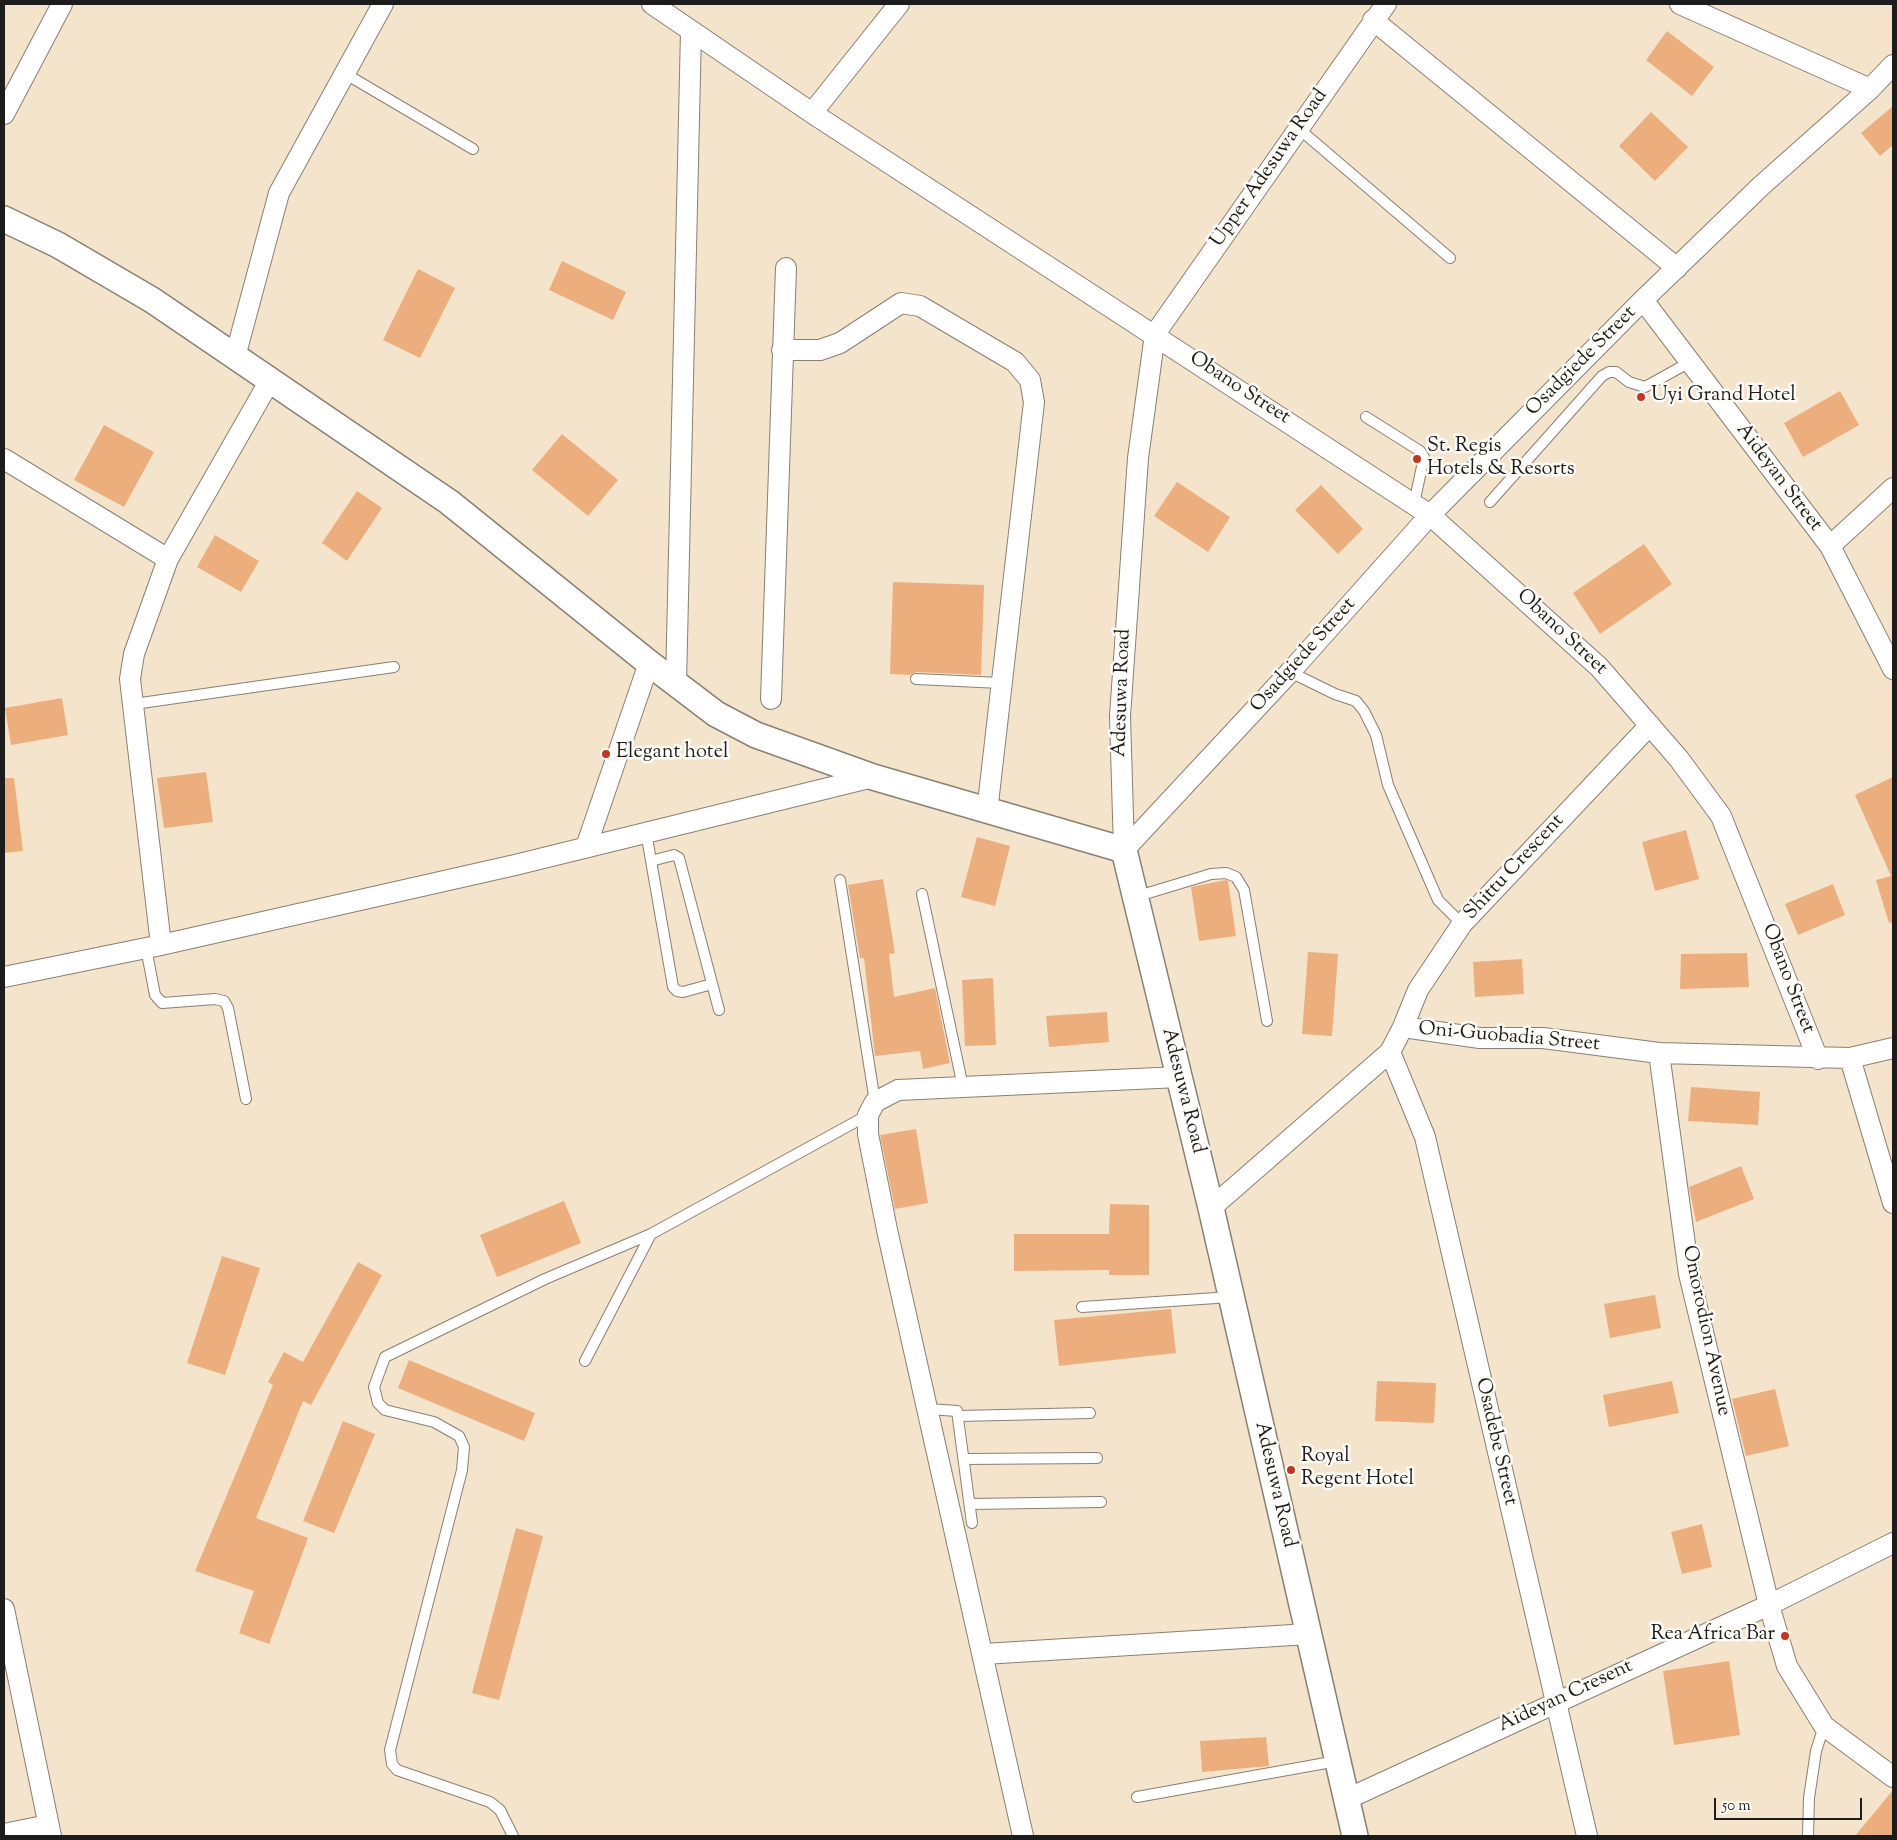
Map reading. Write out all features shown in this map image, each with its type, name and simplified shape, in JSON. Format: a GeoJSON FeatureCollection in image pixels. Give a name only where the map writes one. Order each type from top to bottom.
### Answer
{"type":"FeatureCollection","features":[{"type":"Feature","properties":{"kind":"street"},"geometry":{"type":"LineString","coordinates":[[4,114],[62,4]]}},
{"type":"Feature","properties":{"kind":"street"},"geometry":{"type":"LineString","coordinates":[[235,357],[279,193],[382,4]]}},
{"type":"Feature","properties":{"kind":"street","name":"Obano Street"},"geometry":{"type":"LineString","coordinates":[[652,4],[812,113],[1422,509],[1599,667],[1679,759],[1721,816],[1769,931],[1818,1059]]}},
{"type":"Feature","properties":{"kind":"street"},"geometry":{"type":"LineString","coordinates":[[812,113],[899,4]]}},
{"type":"Feature","properties":{"kind":"street","name":"Upper Adesuwa Road"},"geometry":{"type":"LineString","coordinates":[[1155,334],[1386,4]]}},
{"type":"Feature","properties":{"kind":"street"},"geometry":{"type":"LineString","coordinates":[[1680,4],[1870,89]]}},
{"type":"Feature","properties":{"kind":"street"},"geometry":{"type":"LineString","coordinates":[[1373,20],[1677,268]]}},
{"type":"Feature","properties":{"kind":"street"},"geometry":{"type":"LineString","coordinates":[[676,684],[691,31]]}},
{"type":"Feature","properties":{"kind":"street","name":"Osadgiede Street"},"geometry":{"type":"LineString","coordinates":[[1124,850],[1290,672],[1422,509],[1762,186],[1870,89],[1893,65]]}},
{"type":"Feature","properties":{"kind":"street"},"geometry":{"type":"LineString","coordinates":[[4,218],[58,245],[144,295],[269,382],[449,502],[649,663],[716,714],[756,735],[873,777],[987,812],[1124,850]]}},
{"type":"Feature","properties":{"kind":"street"},"geometry":{"type":"LineString","coordinates":[[770,699],[786,268]]}},
{"type":"Feature","properties":{"kind":"street","name":"Aideyan Street"},"geometry":{"type":"LineString","coordinates":[[1643,300],[1830,546],[1893,669]]}},
{"type":"Feature","properties":{"kind":"street"},"geometry":{"type":"LineString","coordinates":[[782,350],[820,350],[840,343],[901,303],[920,306],[1015,362],[1030,380],[1034,402],[987,812]]}},
{"type":"Feature","properties":{"kind":"street","name":"Adesuwa Road"},"geometry":{"type":"LineString","coordinates":[[1155,334],[1138,458],[1120,716],[1124,850],[1211,1208],[1355,1836]]}},
{"type":"Feature","properties":{"kind":"street"},"geometry":{"type":"LineString","coordinates":[[153,946],[134,704],[130,678],[134,654],[168,559],[269,382]]}},
{"type":"Feature","properties":{"kind":"street"},"geometry":{"type":"LineString","coordinates":[[4,459],[168,559]]}},
{"type":"Feature","properties":{"kind":"street"},"geometry":{"type":"LineString","coordinates":[[1830,546],[1893,488]]}},
{"type":"Feature","properties":{"kind":"street"},"geometry":{"type":"LineString","coordinates":[[586,847],[649,663]]}},
{"type":"Feature","properties":{"kind":"street","name":"Shittu Crescent"},"geometry":{"type":"LineString","coordinates":[[1403,1027],[1418,990],[1462,924],[1650,726]]}},
{"type":"Feature","properties":{"kind":"street"},"geometry":{"type":"LineString","coordinates":[[4,977],[153,946],[586,847],[873,777]]}},
{"type":"Feature","properties":{"kind":"street","name":"Oni-Guobadia Street"},"geometry":{"type":"LineString","coordinates":[[1211,1208],[1390,1052],[1403,1027],[1480,1038],[1543,1038],[1659,1054],[1818,1059],[1850,1058],[1893,1048]]}},
{"type":"Feature","properties":{"kind":"street","name":"Osadebe Street"},"geometry":{"type":"LineString","coordinates":[[1390,1052],[1425,1136],[1587,1836]]}},
{"type":"Feature","properties":{"kind":"street","name":"Omorodion Avenue"},"geometry":{"type":"LineString","coordinates":[[1659,1054],[1689,1274],[1769,1605],[1787,1666],[1824,1726]]}},
{"type":"Feature","properties":{"kind":"street"},"geometry":{"type":"LineString","coordinates":[[1850,1058],[1893,1203]]}},
{"type":"Feature","properties":{"kind":"street"},"geometry":{"type":"LineString","coordinates":[[1024,1836],[887,1230],[868,1134],[871,1108],[898,1090],[1179,1077]]}},
{"type":"Feature","properties":{"kind":"street","name":"Aideyan Cresent"},"geometry":{"type":"LineString","coordinates":[[1347,1799],[1769,1605],[1893,1543]]}},
{"type":"Feature","properties":{"kind":"street"},"geometry":{"type":"LineString","coordinates":[[4,1609],[50,1830],[4,1834]]}},
{"type":"Feature","properties":{"kind":"street"},"geometry":{"type":"LineString","coordinates":[[984,1654],[1309,1634]]}},
{"type":"Feature","properties":{"kind":"street"},"geometry":{"type":"LineString","coordinates":[[1824,1726],[1893,1777]]}},
{"type":"Feature","properties":{"kind":"lane"},"geometry":{"type":"LineString","coordinates":[[344,73],[473,149]]}},
{"type":"Feature","properties":{"kind":"lane"},"geometry":{"type":"LineString","coordinates":[[1298,128],[1450,258]]}},
{"type":"Feature","properties":{"kind":"lane"},"geometry":{"type":"LineString","coordinates":[[1490,502],[1602,376],[1616,372],[1629,382],[1645,388],[1690,362]]}},
{"type":"Feature","properties":{"kind":"lane"},"geometry":{"type":"LineString","coordinates":[[1366,417],[1420,451],[1424,457],[1422,509]]}},
{"type":"Feature","properties":{"kind":"lane"},"geometry":{"type":"LineString","coordinates":[[134,704],[394,667]]}},
{"type":"Feature","properties":{"kind":"lane"},"geometry":{"type":"LineString","coordinates":[[1290,672],[1335,694],[1356,701],[1364,711],[1376,735],[1388,785],[1438,900],[1462,924]]}},
{"type":"Feature","properties":{"kind":"lane"},"geometry":{"type":"LineString","coordinates":[[916,679],[1002,683]]}},
{"type":"Feature","properties":{"kind":"lane"},"geometry":{"type":"LineString","coordinates":[[646,832],[673,987],[677,991],[683,992],[712,984]]}},
{"type":"Feature","properties":{"kind":"lane"},"geometry":{"type":"LineString","coordinates":[[651,861],[674,855],[679,858],[719,1010]]}},
{"type":"Feature","properties":{"kind":"lane"},"geometry":{"type":"LineString","coordinates":[[1135,897],[1211,874],[1226,873],[1236,877],[1244,890],[1267,1021]]}},
{"type":"Feature","properties":{"kind":"lane"},"geometry":{"type":"LineString","coordinates":[[512,1836],[500,1810],[490,1802],[397,1770],[392,1764],[390,1750],[462,1470],[464,1447],[459,1436],[434,1422],[385,1410],[378,1403],[374,1387],[385,1357],[545,1279],[650,1234],[871,1108],[840,880]]}},
{"type":"Feature","properties":{"kind":"lane"},"geometry":{"type":"LineString","coordinates":[[922,894],[963,1087]]}},
{"type":"Feature","properties":{"kind":"lane"},"geometry":{"type":"LineString","coordinates":[[153,946],[155,995],[162,1003],[215,999],[224,1001],[228,1008],[246,1099]]}},
{"type":"Feature","properties":{"kind":"lane"},"geometry":{"type":"LineString","coordinates":[[585,1361],[650,1234]]}},
{"type":"Feature","properties":{"kind":"lane"},"geometry":{"type":"LineString","coordinates":[[1082,1307],[1231,1297]]}},
{"type":"Feature","properties":{"kind":"lane"},"geometry":{"type":"LineString","coordinates":[[928,1409],[952,1409],[956,1411],[958,1416],[972,1523]]}},
{"type":"Feature","properties":{"kind":"lane"},"geometry":{"type":"LineString","coordinates":[[958,1416],[1090,1413]]}},
{"type":"Feature","properties":{"kind":"lane"},"geometry":{"type":"LineString","coordinates":[[964,1459],[1097,1458]]}},
{"type":"Feature","properties":{"kind":"lane"},"geometry":{"type":"LineString","coordinates":[[970,1504],[1101,1502]]}},
{"type":"Feature","properties":{"kind":"lane"},"geometry":{"type":"LineString","coordinates":[[1808,1836],[1809,1798],[1816,1751],[1824,1726]]}},
{"type":"Feature","properties":{"kind":"lane"},"geometry":{"type":"LineString","coordinates":[[1137,1797],[1338,1761]]}},
{"type":"Feature","properties":{"kind":"building"},"geometry":{"type":"Polygon","coordinates":[[[1667,31],[1714,67],[1692,96],[1646,60],[1667,31]]]}},
{"type":"Feature","properties":{"kind":"building"},"geometry":{"type":"Polygon","coordinates":[[[1893,106],[1893,145],[1880,156],[1861,133],[1893,106]]]}},
{"type":"Feature","properties":{"kind":"building"},"geometry":{"type":"Polygon","coordinates":[[[1651,112],[1688,147],[1655,181],[1619,146],[1651,112]]]}},
{"type":"Feature","properties":{"kind":"building"},"geometry":{"type":"Polygon","coordinates":[[[562,261],[626,292],[613,320],[549,290],[562,261]]]}},
{"type":"Feature","properties":{"kind":"building"},"geometry":{"type":"Polygon","coordinates":[[[418,269],[455,288],[420,358],[383,340],[418,269]]]}},
{"type":"Feature","properties":{"kind":"building"},"geometry":{"type":"Polygon","coordinates":[[[1840,391],[1859,425],[1803,457],[1784,423],[1840,391]]]}},
{"type":"Feature","properties":{"kind":"building"},"geometry":{"type":"Polygon","coordinates":[[[104,425],[154,452],[124,507],[74,480],[104,425]]]}},
{"type":"Feature","properties":{"kind":"building"},"geometry":{"type":"Polygon","coordinates":[[[562,434],[618,480],[588,516],[532,470],[562,434]]]}},
{"type":"Feature","properties":{"kind":"building"},"geometry":{"type":"Polygon","coordinates":[[[1177,482],[1230,517],[1208,552],[1154,516],[1177,482]]]}},
{"type":"Feature","properties":{"kind":"building"},"geometry":{"type":"Polygon","coordinates":[[[1321,485],[1363,529],[1338,554],[1295,510],[1321,485]]]}},
{"type":"Feature","properties":{"kind":"building"},"geometry":{"type":"Polygon","coordinates":[[[357,491],[382,508],[347,561],[322,543],[357,491]]]}},
{"type":"Feature","properties":{"kind":"building"},"geometry":{"type":"Polygon","coordinates":[[[215,535],[259,561],[241,592],[197,567],[215,535]]]}},
{"type":"Feature","properties":{"kind":"building"},"geometry":{"type":"Polygon","coordinates":[[[1644,544],[1672,584],[1600,634],[1573,593],[1644,544]]]}},
{"type":"Feature","properties":{"kind":"building"},"geometry":{"type":"Polygon","coordinates":[[[893,582],[984,585],[981,675],[916,672],[910,675],[890,674],[893,582]]]}},
{"type":"Feature","properties":{"kind":"building"},"geometry":{"type":"Polygon","coordinates":[[[62,698],[68,735],[11,745],[5,708],[62,698]]]}},
{"type":"Feature","properties":{"kind":"building"},"geometry":{"type":"Polygon","coordinates":[[[206,772],[213,822],[164,828],[157,778],[206,772]]]}},
{"type":"Feature","properties":{"kind":"building"},"geometry":{"type":"Polygon","coordinates":[[[1893,777],[1893,922],[1889,923],[1876,880],[1891,876],[1855,795],[1893,777]]]}},
{"type":"Feature","properties":{"kind":"building"},"geometry":{"type":"Polygon","coordinates":[[[4,778],[14,778],[23,851],[4,853],[4,778]]]}},
{"type":"Feature","properties":{"kind":"building"},"geometry":{"type":"Polygon","coordinates":[[[1686,830],[1699,879],[1655,891],[1642,842],[1686,830]]]}},
{"type":"Feature","properties":{"kind":"building"},"geometry":{"type":"Polygon","coordinates":[[[977,837],[1010,846],[995,906],[961,897],[977,837]]]}},
{"type":"Feature","properties":{"kind":"building"},"geometry":{"type":"Polygon","coordinates":[[[883,879],[895,953],[889,954],[894,997],[935,988],[950,1063],[923,1069],[920,1051],[875,1056],[864,958],[860,958],[848,885],[883,879]]]}},
{"type":"Feature","properties":{"kind":"building"},"geometry":{"type":"Polygon","coordinates":[[[1228,881],[1236,936],[1199,941],[1191,887],[1228,881]]]}},
{"type":"Feature","properties":{"kind":"building"},"geometry":{"type":"Polygon","coordinates":[[[1833,884],[1845,915],[1798,935],[1785,904],[1833,884]]]}},
{"type":"Feature","properties":{"kind":"building"},"geometry":{"type":"Polygon","coordinates":[[[1308,952],[1338,954],[1332,1036],[1302,1034],[1308,952]]]}},
{"type":"Feature","properties":{"kind":"building"},"geometry":{"type":"Polygon","coordinates":[[[1747,953],[1749,987],[1680,989],[1681,954],[1747,953]]]}},
{"type":"Feature","properties":{"kind":"building"},"geometry":{"type":"Polygon","coordinates":[[[1522,959],[1524,994],[1475,997],[1473,962],[1522,959]]]}},
{"type":"Feature","properties":{"kind":"building"},"geometry":{"type":"Polygon","coordinates":[[[993,978],[996,1045],[965,1046],[962,980],[993,978]]]}},
{"type":"Feature","properties":{"kind":"building"},"geometry":{"type":"Polygon","coordinates":[[[1107,1012],[1109,1042],[1049,1047],[1046,1016],[1107,1012]]]}},
{"type":"Feature","properties":{"kind":"building"},"geometry":{"type":"Polygon","coordinates":[[[1691,1087],[1760,1092],[1758,1125],[1688,1121],[1691,1087]]]}},
{"type":"Feature","properties":{"kind":"building"},"geometry":{"type":"Polygon","coordinates":[[[916,1129],[928,1203],[895,1209],[880,1135],[916,1129]]]}},
{"type":"Feature","properties":{"kind":"building"},"geometry":{"type":"Polygon","coordinates":[[[1741,1166],[1754,1199],[1696,1222],[1689,1187],[1741,1166]]]}},
{"type":"Feature","properties":{"kind":"building"},"geometry":{"type":"Polygon","coordinates":[[[564,1201],[581,1243],[497,1277],[480,1235],[564,1201]]]}},
{"type":"Feature","properties":{"kind":"building"},"geometry":{"type":"Polygon","coordinates":[[[1110,1204],[1149,1205],[1149,1275],[1109,1275],[1109,1270],[1014,1271],[1014,1234],[1109,1234],[1110,1204]]]}},
{"type":"Feature","properties":{"kind":"building"},"geometry":{"type":"Polygon","coordinates":[[[222,1256],[260,1268],[225,1375],[187,1363],[222,1256]]]}},
{"type":"Feature","properties":{"kind":"building"},"geometry":{"type":"Polygon","coordinates":[[[358,1262],[382,1275],[311,1405],[303,1401],[256,1518],[308,1538],[269,1644],[239,1633],[254,1591],[195,1571],[273,1385],[268,1382],[284,1352],[303,1362],[358,1262]]]}},
{"type":"Feature","properties":{"kind":"building"},"geometry":{"type":"Polygon","coordinates":[[[1655,1295],[1661,1328],[1610,1338],[1604,1304],[1655,1295]]]}},
{"type":"Feature","properties":{"kind":"building"},"geometry":{"type":"Polygon","coordinates":[[[1171,1309],[1176,1353],[1059,1366],[1054,1320],[1171,1309]]]}},
{"type":"Feature","properties":{"kind":"building"},"geometry":{"type":"Polygon","coordinates":[[[409,1360],[535,1413],[524,1441],[398,1388],[409,1360]]]}},
{"type":"Feature","properties":{"kind":"building"},"geometry":{"type":"Polygon","coordinates":[[[1377,1381],[1436,1383],[1434,1423],[1375,1421],[1377,1381]]]}},
{"type":"Feature","properties":{"kind":"building"},"geometry":{"type":"Polygon","coordinates":[[[1672,1381],[1679,1413],[1609,1427],[1603,1395],[1672,1381]]]}},
{"type":"Feature","properties":{"kind":"building"},"geometry":{"type":"Polygon","coordinates":[[[1775,1389],[1789,1446],[1746,1456],[1732,1399],[1775,1389]]]}},
{"type":"Feature","properties":{"kind":"building"},"geometry":{"type":"Polygon","coordinates":[[[343,1421],[375,1434],[334,1533],[303,1521],[343,1421]]]}},
{"type":"Feature","properties":{"kind":"building"},"geometry":{"type":"Polygon","coordinates":[[[1702,1524],[1712,1567],[1682,1574],[1671,1532],[1702,1524]]]}},
{"type":"Feature","properties":{"kind":"building"},"geometry":{"type":"Polygon","coordinates":[[[516,1528],[543,1536],[499,1700],[472,1693],[516,1528]]]}},
{"type":"Feature","properties":{"kind":"building"},"geometry":{"type":"Polygon","coordinates":[[[1729,1661],[1740,1735],[1674,1745],[1663,1671],[1729,1661]]]}},
{"type":"Feature","properties":{"kind":"building"},"geometry":{"type":"Polygon","coordinates":[[[1266,1737],[1269,1766],[1202,1772],[1200,1741],[1266,1737]]]}},
{"type":"Feature","properties":{"kind":"building"},"geometry":{"type":"Polygon","coordinates":[[[1893,1790],[1893,1836],[1855,1836],[1893,1790]]]}},
{"type":"Feature","properties":{"kind":"place","name":"Uyi Grand Hotel"},"geometry":{"type":"Point","coordinates":[1641,397]}},
{"type":"Feature","properties":{"kind":"place","name":"St. Regis Hotels & Resorts"},"geometry":{"type":"Point","coordinates":[1417,459]}},
{"type":"Feature","properties":{"kind":"place","name":"Elegant hotel"},"geometry":{"type":"Point","coordinates":[606,754]}},
{"type":"Feature","properties":{"kind":"place","name":"Royal Regent Hotel"},"geometry":{"type":"Point","coordinates":[1291,1470]}},
{"type":"Feature","properties":{"kind":"place","name":"Rea Africa Bar"},"geometry":{"type":"Point","coordinates":[1785,1636]}}]}
